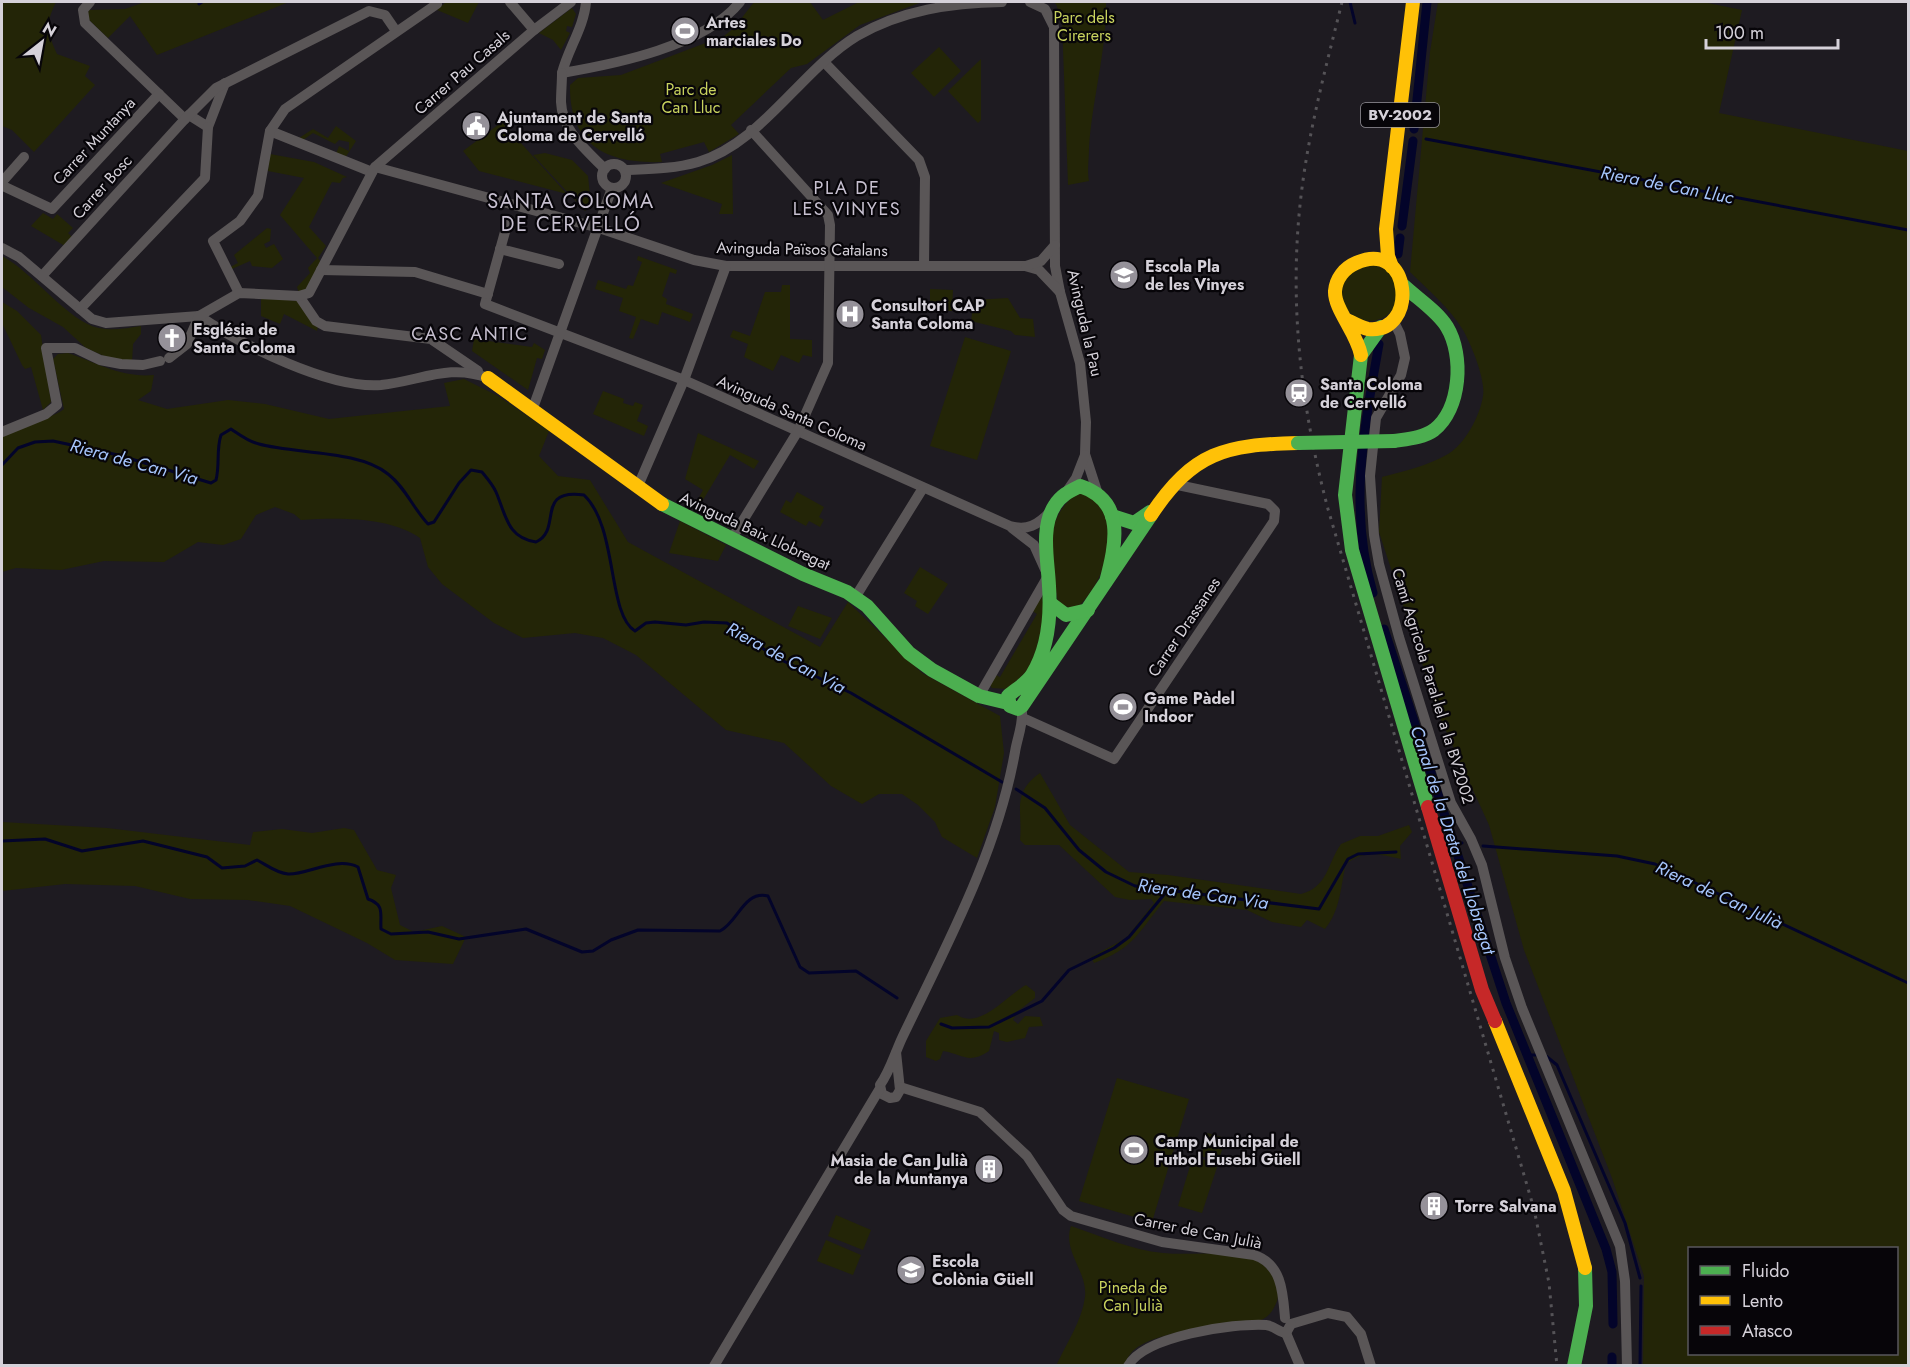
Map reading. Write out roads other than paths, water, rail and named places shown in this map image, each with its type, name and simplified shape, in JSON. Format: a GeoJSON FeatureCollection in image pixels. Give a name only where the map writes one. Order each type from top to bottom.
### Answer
{"type":"FeatureCollection","features":[{"type":"Feature","properties":{"kind":"street"},"geometry":{"type":"LineString","coordinates":[[90,2],[83,10],[85,23],[159,94],[187,117],[208,128]]}},
{"type":"Feature","properties":{"kind":"street"},"geometry":{"type":"LineString","coordinates":[[510,2],[534,30]]}},
{"type":"Feature","properties":{"kind":"street","name":"Carrer Pau Casals"},"geometry":{"type":"LineString","coordinates":[[294,296],[309,293],[372,171],[534,30],[571,2]]}},
{"type":"Feature","properties":{"kind":"street"},"geometry":{"type":"LineString","coordinates":[[586,2],[585,16],[566,57],[562,73],[561,104],[564,118],[579,144],[605,169]]}},
{"type":"Feature","properties":{"kind":"street"},"geometry":{"type":"LineString","coordinates":[[562,73],[612,65],[682,40],[702,32],[740,2]]}},
{"type":"Feature","properties":{"kind":"street"},"geometry":{"type":"LineString","coordinates":[[605,169],[615,164],[625,170],[665,168],[700,161],[736,143],[825,62],[857,37],[898,18],[932,8],[1002,2]]}},
{"type":"Feature","properties":{"kind":"street","name":"Avinguda la Pau"},"geometry":{"type":"LineString","coordinates":[[1030,2],[1045,9],[1054,27],[1055,245],[1060,292],[1080,363],[1086,422],[1085,454],[1097,491],[1112,516]]}},
{"type":"Feature","properties":{"kind":"street","name":"BV-2002"},"geometry":{"type":"LineString","coordinates":[[1404,286],[1388,256],[1386,229],[1413,2]]}},
{"type":"Feature","properties":{"kind":"street"},"geometry":{"type":"LineString","coordinates":[[239,293],[213,241],[240,221],[258,196],[270,131],[285,109],[437,4]]}},
{"type":"Feature","properties":{"kind":"street"},"geometry":{"type":"LineString","coordinates":[[80,309],[205,178],[208,128],[225,83],[369,11],[385,15],[396,32]]}},
{"type":"Feature","properties":{"kind":"street"},"geometry":{"type":"LineString","coordinates":[[825,62],[919,160],[925,177],[924,266]]}},
{"type":"Feature","properties":{"kind":"street","name":"Carrer Bosc"},"geometry":{"type":"LineString","coordinates":[[42,276],[187,117],[225,83]]}},
{"type":"Feature","properties":{"kind":"street","name":"Carrer Muntanya"},"geometry":{"type":"LineString","coordinates":[[24,157],[2,182],[3,186],[52,209],[159,94]]}},
{"type":"Feature","properties":{"kind":"street"},"geometry":{"type":"LineString","coordinates":[[731,540],[798,431],[830,356],[830,225],[827,213],[751,130]]}},
{"type":"Feature","properties":{"kind":"street","name":"Avinguda Països Catalans"},"geometry":{"type":"LineString","coordinates":[[270,131],[372,171],[599,228],[694,260],[726,266],[1026,266]]}},
{"type":"Feature","properties":{"kind":"street"},"geometry":{"type":"LineString","coordinates":[[605,169],[603,180],[612,188],[620,187],[626,182],[625,170]]}},
{"type":"Feature","properties":{"kind":"street"},"geometry":{"type":"LineString","coordinates":[[532,408],[612,188]]}},
{"type":"Feature","properties":{"kind":"street"},"geometry":{"type":"LineString","coordinates":[[321,270],[415,273],[488,294],[508,221]]}},
{"type":"Feature","properties":{"kind":"street"},"geometry":{"type":"LineString","coordinates":[[1386,229],[1362,260],[1344,271],[1336,288],[1337,303],[1356,335],[1361,355],[1345,495],[1352,550],[1482,990],[1564,1191],[1579,1235],[1586,1273],[1586,1306],[1574,1365]]}},
{"type":"Feature","properties":{"kind":"street"},"geometry":{"type":"LineString","coordinates":[[2,240],[2,247],[42,276],[92,319],[106,323],[199,316],[239,293],[294,296],[319,323],[334,328],[426,338],[440,343],[488,378]]}},
{"type":"Feature","properties":{"kind":"street"},"geometry":{"type":"LineString","coordinates":[[1026,266],[1041,261],[1055,245]]}},
{"type":"Feature","properties":{"kind":"street"},"geometry":{"type":"LineString","coordinates":[[500,249],[559,264]]}},
{"type":"Feature","properties":{"kind":"street"},"geometry":{"type":"LineString","coordinates":[[1362,260],[1379,260],[1392,267]]}},
{"type":"Feature","properties":{"kind":"street"},"geometry":{"type":"LineString","coordinates":[[638,486],[684,380],[726,266]]}},
{"type":"Feature","properties":{"kind":"street"},"geometry":{"type":"LineString","coordinates":[[1026,266],[1039,270],[1060,292]]}},
{"type":"Feature","properties":{"kind":"street"},"geometry":{"type":"LineString","coordinates":[[1361,355],[1368,342],[1390,321],[1404,303],[1404,286]]}},
{"type":"Feature","properties":{"kind":"street"},"geometry":{"type":"LineString","coordinates":[[1017,740],[1017,704],[1088,610],[1173,484],[1200,459],[1218,451],[1253,444],[1394,441],[1416,438],[1430,432],[1444,418],[1452,402],[1455,375],[1454,345],[1448,329],[1404,286]]}},
{"type":"Feature","properties":{"kind":"street","name":"Avinguda Santa Coloma"},"geometry":{"type":"LineString","coordinates":[[488,294],[485,304],[684,380],[1010,526],[1034,545],[1042,557],[1048,576]]}},
{"type":"Feature","properties":{"kind":"street"},"geometry":{"type":"LineString","coordinates":[[1347,320],[1365,328],[1416,310],[1434,313]]}},
{"type":"Feature","properties":{"kind":"street"},"geometry":{"type":"LineString","coordinates":[[2,432],[46,414],[57,405],[46,348],[75,348],[100,360],[143,365],[164,360],[187,344],[199,316]]}},
{"type":"Feature","properties":{"kind":"street"},"geometry":{"type":"LineString","coordinates":[[199,316],[222,332],[318,376],[379,385],[456,371],[472,372],[488,378]]}},
{"type":"Feature","properties":{"kind":"street","name":"Camí Agricola Paral·lel a la BV2002"},"geometry":{"type":"LineString","coordinates":[[1390,321],[1400,334],[1405,358],[1401,375],[1376,418],[1370,476],[1372,517],[1379,564],[1451,803],[1471,839],[1482,866],[1504,958],[1522,1008],[1620,1246],[1625,1281],[1627,1365]]}},
{"type":"Feature","properties":{"kind":"street"},"geometry":{"type":"LineString","coordinates":[[456,371],[460,365],[459,358]]}},
{"type":"Feature","properties":{"kind":"street","name":"Avinguda Baix Llobregat"},"geometry":{"type":"LineString","coordinates":[[488,378],[669,509],[856,597],[909,653],[932,670],[979,696],[1017,704],[1113,759]]}},
{"type":"Feature","properties":{"kind":"street"},"geometry":{"type":"LineString","coordinates":[[1010,526],[1021,529],[1033,526],[1053,510],[1076,478],[1085,454]]}},
{"type":"Feature","properties":{"kind":"street","name":"Carrer Drassanes"},"geometry":{"type":"LineString","coordinates":[[1113,759],[1274,521],[1275,511],[1261,501],[1173,484]]}},
{"type":"Feature","properties":{"kind":"street"},"geometry":{"type":"LineString","coordinates":[[1064,494],[1080,486],[1097,491]]}},
{"type":"Feature","properties":{"kind":"street"},"geometry":{"type":"LineString","coordinates":[[856,597],[923,488]]}},
{"type":"Feature","properties":{"kind":"street"},"geometry":{"type":"LineString","coordinates":[[1106,582],[1114,545],[1112,516],[1134,523],[1157,506]]}},
{"type":"Feature","properties":{"kind":"street"},"geometry":{"type":"LineString","coordinates":[[714,1365],[882,1085],[956,927],[992,840],[1006,797],[1017,740],[1017,704],[1027,681],[1038,664],[1045,638],[1050,603],[1046,539],[1053,510]]}},
{"type":"Feature","properties":{"kind":"street"},"geometry":{"type":"LineString","coordinates":[[979,696],[1048,576]]}},
{"type":"Feature","properties":{"kind":"street"},"geometry":{"type":"LineString","coordinates":[[1050,603],[1066,615],[1088,610]]}},
{"type":"Feature","properties":{"kind":"street"},"geometry":{"type":"LineString","coordinates":[[862,1119],[890,1098],[898,1095],[896,1052]]}},
{"type":"Feature","properties":{"kind":"street","name":"Carrer de Can Julià"},"geometry":{"type":"LineString","coordinates":[[882,1085],[893,1078],[899,1084],[980,1112],[1027,1156],[1063,1210],[1071,1216],[1162,1242],[1263,1258],[1271,1265],[1279,1279],[1284,1297],[1285,1326],[1299,1365]]}},
{"type":"Feature","properties":{"kind":"street"},"geometry":{"type":"LineString","coordinates":[[882,1085],[890,1098]]}},
{"type":"Feature","properties":{"kind":"street"},"geometry":{"type":"LineString","coordinates":[[1128,1365],[1144,1348],[1166,1340],[1251,1325],[1285,1326],[1328,1313],[1347,1317],[1358,1327],[1371,1365]]}},
{"type":"Feature","properties":{"kind":"waterway"},"geometry":{"type":"LineString","coordinates":[[1350,2],[1355,23]]}},
{"type":"Feature","properties":{"kind":"waterway","name":"Canal de la Dreta del Llobregat"},"geometry":{"type":"LineString","coordinates":[[1414,129],[1427,2]]}},
{"type":"Feature","properties":{"kind":"waterway","name":"Riera de Can Lluc"},"geometry":{"type":"LineString","coordinates":[[1426,139],[1908,230]]}},
{"type":"Feature","properties":{"kind":"waterway","name":"Canal de la Dreta del Llobregat"},"geometry":{"type":"LineString","coordinates":[[1402,226],[1413,141]]}},
{"type":"Feature","properties":{"kind":"waterway","name":"Canal de la Dreta del Llobregat"},"geometry":{"type":"LineString","coordinates":[[1398,254],[1400,238]]}},
{"type":"Feature","properties":{"kind":"waterway","name":"Canal de la Dreta del Llobregat"},"geometry":{"type":"LineString","coordinates":[[1373,593],[1365,561],[1360,499],[1364,438],[1379,344]]}},
{"type":"Feature","properties":{"kind":"waterway","name":"Riera de Can Via"},"geometry":{"type":"LineString","coordinates":[[2,465],[18,448],[35,442],[53,441],[118,455],[211,483],[216,480],[221,435],[231,429],[259,444],[344,457],[376,466],[399,485],[428,524],[434,522],[459,483],[471,470],[482,472],[495,489],[505,517],[513,530],[526,540],[536,542],[544,536],[548,529],[551,511],[559,498],[584,495],[595,509],[602,527],[620,607],[626,622],[635,631],[646,623],[655,622],[686,625],[704,622],[727,623],[775,657],[851,693],[1002,782]]}},
{"type":"Feature","properties":{"kind":"waterway","name":"Canal de la Dreta del Llobregat"},"geometry":{"type":"LineString","coordinates":[[1384,629],[1506,1003],[1606,1249],[1612,1272],[1613,1324]]}},
{"type":"Feature","properties":{"kind":"waterway","name":"Riera de Can Via"},"geometry":{"type":"LineString","coordinates":[[1016,789],[1045,808],[1079,850],[1106,872],[1135,886],[1319,909],[1348,859],[1358,854],[1396,852]]}},
{"type":"Feature","properties":{"kind":"waterway","name":"Riera de Can Julià"},"geometry":{"type":"LineString","coordinates":[[2,841],[45,839],[82,851],[143,841],[207,857],[222,868],[245,866],[257,860],[288,874],[331,865],[349,864],[358,867],[368,899],[379,907],[381,929],[391,934],[428,932],[459,939],[526,929],[582,952],[593,951],[611,940],[638,930],[720,931],[732,921],[747,902],[760,895],[768,896],[800,967],[809,973],[856,971],[897,998]]}},
{"type":"Feature","properties":{"kind":"waterway","name":"Riera de Can Via"},"geometry":{"type":"LineString","coordinates":[[1447,845],[1462,843]]}},
{"type":"Feature","properties":{"kind":"waterway","name":"Riera de Can Julià"},"geometry":{"type":"LineString","coordinates":[[1483,846],[1617,856],[1655,864],[1908,983]]}},
{"type":"Feature","properties":{"kind":"waterway","name":"Riera de Can Julià"},"geometry":{"type":"LineString","coordinates":[[941,1024],[952,1028],[989,1027],[1042,1001],[1069,970],[1114,948],[1129,937],[1167,891]]}},
{"type":"Feature","properties":{"kind":"waterway"},"geometry":{"type":"LineString","coordinates":[[1526,1055],[1539,1055]]}},
{"type":"Feature","properties":{"kind":"waterway"},"geometry":{"type":"LineString","coordinates":[[1546,1056],[1557,1065],[1625,1223],[1640,1278]]}},
{"type":"Feature","properties":{"kind":"waterway"},"geometry":{"type":"LineString","coordinates":[[1640,1366],[1641,1286]]}},
{"type":"Feature","properties":{"kind":"waterway","name":"Canal de la Dreta del Llobregat"},"geometry":{"type":"LineString","coordinates":[[1612,1357],[1612,1366]]}},
{"type":"Feature","properties":{"kind":"railway"},"geometry":{"type":"LineString","coordinates":[[1342,2],[1319,94],[1302,188],[1298,228],[1296,269],[1299,350],[1310,430],[1328,509],[1534,1209],[1549,1283],[1557,1366]]}},
{"type":"Feature","properties":{"kind":"place","name":"Artes marciales Do"},"geometry":{"type":"Point","coordinates":[685,31]}},
{"type":"Feature","properties":{"kind":"place","name":"Ajuntament de Santa Coloma de Cervelló"},"geometry":{"type":"Point","coordinates":[476,126]}},
{"type":"Feature","properties":{"kind":"place","name":"Escola Pla de les Vinyes"},"geometry":{"type":"Point","coordinates":[1124,275]}},
{"type":"Feature","properties":{"kind":"place","name":"Consultori CAP Santa Coloma"},"geometry":{"type":"Point","coordinates":[850,314]}},
{"type":"Feature","properties":{"kind":"place","name":"Església de Santa Coloma"},"geometry":{"type":"Point","coordinates":[172,338]}},
{"type":"Feature","properties":{"kind":"place","name":"Santa Coloma de Cervelló"},"geometry":{"type":"Point","coordinates":[1299,393]}},
{"type":"Feature","properties":{"kind":"place","name":"Game Pàdel Indoor"},"geometry":{"type":"Point","coordinates":[1123,707]}},
{"type":"Feature","properties":{"kind":"place","name":"Camp Municipal de Futbol Eusebi Güell"},"geometry":{"type":"Point","coordinates":[1134,1150]}},
{"type":"Feature","properties":{"kind":"place","name":"Masia de Can Julià de la Muntanya"},"geometry":{"type":"Point","coordinates":[989,1169]}},
{"type":"Feature","properties":{"kind":"place","name":"Torre Salvana"},"geometry":{"type":"Point","coordinates":[1434,1206]}},
{"type":"Feature","properties":{"kind":"place","name":"Escola Colònia Güell"},"geometry":{"type":"Point","coordinates":[911,1270]}},
{"type":"Feature","properties":{"kind":"district","name":"PLA DE LES VINYES"},"geometry":{"type":"Point","coordinates":[847,198]}},
{"type":"Feature","properties":{"kind":"district","name":"SANTA COLOMA DE CERVELLÓ"},"geometry":{"type":"Point","coordinates":[571,212]}},
{"type":"Feature","properties":{"kind":"district","name":"CASC ANTIC"},"geometry":{"type":"Point","coordinates":[470,334]}},
{"type":"Feature","properties":{"kind":"park label","name":"Parc dels Cirerers"},"geometry":{"type":"Point","coordinates":[1084,26]}},
{"type":"Feature","properties":{"kind":"park label","name":"Parc de Can Lluc"},"geometry":{"type":"Point","coordinates":[691,98]}},
{"type":"Feature","properties":{"kind":"park label","name":"Pineda de Can Julià"},"geometry":{"type":"Point","coordinates":[1133,1296]}}]}
